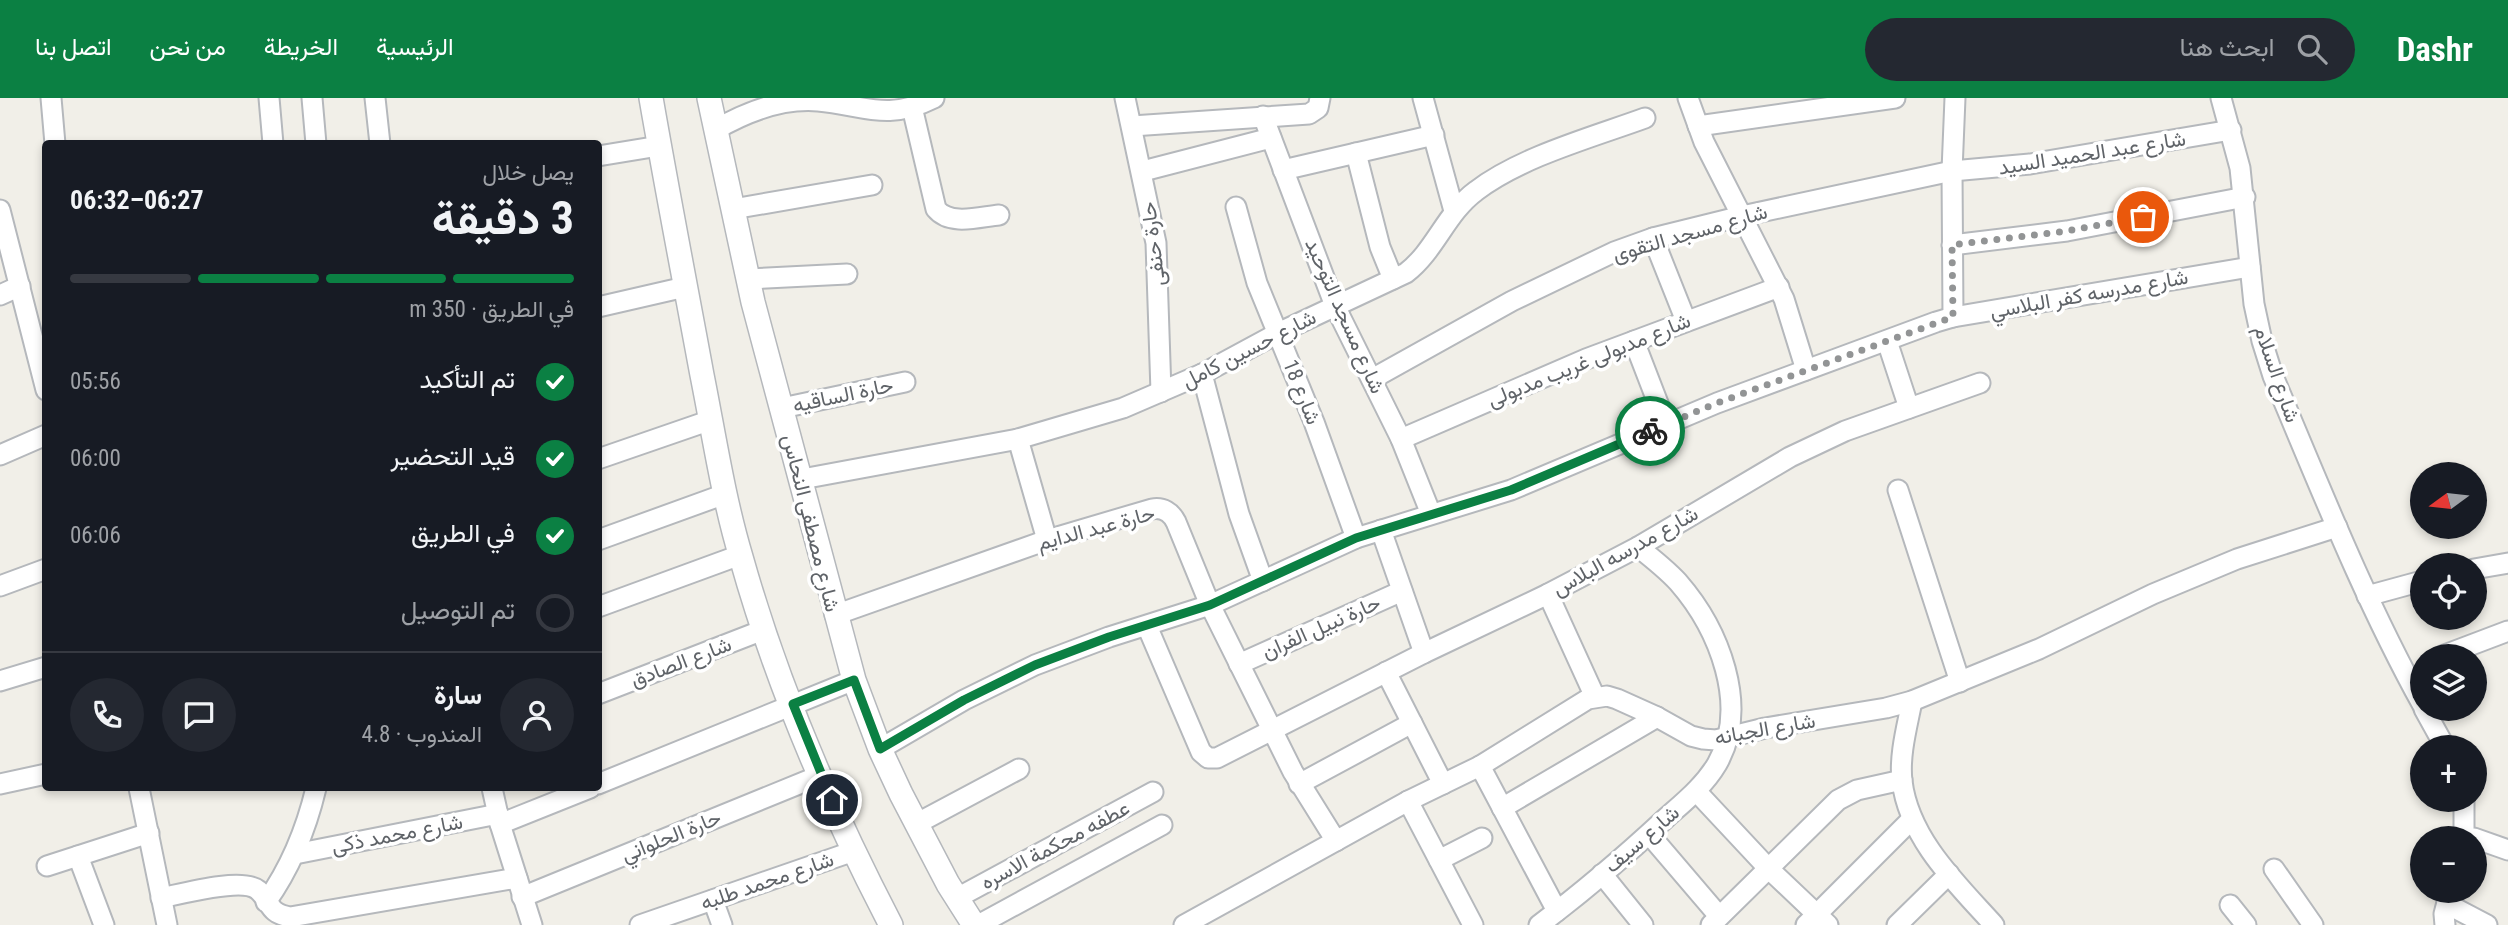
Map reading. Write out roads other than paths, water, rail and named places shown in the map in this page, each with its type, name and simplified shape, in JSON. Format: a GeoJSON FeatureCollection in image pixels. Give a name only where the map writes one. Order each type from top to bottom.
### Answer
{"type":"FeatureCollection","features":[{"type":"Feature","properties":{"kind":"street"},"geometry":{"type":"LineString","coordinates":[[51,98],[55,140]]}},
{"type":"Feature","properties":{"kind":"street"},"geometry":{"type":"LineString","coordinates":[[269,98],[273,140]]}},
{"type":"Feature","properties":{"kind":"street"},"geometry":{"type":"LineString","coordinates":[[312,98],[316,140]]}},
{"type":"Feature","properties":{"kind":"street"},"geometry":{"type":"LineString","coordinates":[[375,98],[380,140]]}},
{"type":"Feature","properties":{"kind":"street"},"geometry":{"type":"LineString","coordinates":[[651,98],[725,494],[740,555],[763,630],[885,924]]}},
{"type":"Feature","properties":{"kind":"street","name":"شارع مصطفى النحاس"},"geometry":{"type":"LineString","coordinates":[[709,98],[748,279],[854,680],[880,749],[916,824],[957,898],[976,925]]}},
{"type":"Feature","properties":{"kind":"street"},"geometry":{"type":"LineString","coordinates":[[715,130],[755,111],[796,102],[817,101],[871,111],[892,111],[934,98]]}},
{"type":"Feature","properties":{"kind":"street","name":"حارة حنفى"},"geometry":{"type":"LineString","coordinates":[[1125,98],[1143,171],[1156,243],[1161,393]]}},
{"type":"Feature","properties":{"kind":"street"},"geometry":{"type":"LineString","coordinates":[[1132,126],[1309,114],[1318,108],[1320,98]]}},
{"type":"Feature","properties":{"kind":"street"},"geometry":{"type":"LineString","coordinates":[[1423,98],[1454,211]]}},
{"type":"Feature","properties":{"kind":"street"},"geometry":{"type":"LineString","coordinates":[[1688,98],[1698,126],[1779,287],[1806,370]]}},
{"type":"Feature","properties":{"kind":"street"},"geometry":{"type":"LineString","coordinates":[[1698,126],[1895,98]]}},
{"type":"Feature","properties":{"kind":"street"},"geometry":{"type":"LineString","coordinates":[[1953,317],[1952,171],[1955,98]]}},
{"type":"Feature","properties":{"kind":"street","name":"شارع السلام"},"geometry":{"type":"LineString","coordinates":[[2221,98],[2231,130],[2245,197],[2250,267],[2259,328],[2273,376],[2367,596],[2410,665]]}},
{"type":"Feature","properties":{"kind":"street"},"geometry":{"type":"LineString","coordinates":[[912,107],[939,213],[954,219],[999,215]]}},
{"type":"Feature","properties":{"kind":"street","name":"شارع مسجد التوحيد"},"geometry":{"type":"LineString","coordinates":[[1263,116],[1335,306],[1401,439],[1431,514]]}},
{"type":"Feature","properties":{"kind":"street","name":"شارع حسين كامل"},"geometry":{"type":"LineString","coordinates":[[802,479],[1018,439],[1123,408],[1161,393],[1278,333],[1406,273],[1422,259],[1454,211],[1475,191],[1499,176],[1562,148],[1645,118]]}},
{"type":"Feature","properties":{"kind":"street","name":"شارع عبد الحميد السيد"},"geometry":{"type":"LineString","coordinates":[[1952,171],[2030,164],[2231,130]]}},
{"type":"Feature","properties":{"kind":"street"},"geometry":{"type":"LineString","coordinates":[[1283,170],[1434,135]]}},
{"type":"Feature","properties":{"kind":"street"},"geometry":{"type":"LineString","coordinates":[[1143,171],[1272,138]]}},
{"type":"Feature","properties":{"kind":"street"},"geometry":{"type":"LineString","coordinates":[[602,155],[659,146]]}},
{"type":"Feature","properties":{"kind":"street"},"geometry":{"type":"LineString","coordinates":[[1356,153],[1380,247],[1393,279]]}},
{"type":"Feature","properties":{"kind":"street","name":"شارع مسجد التقوى"},"geometry":{"type":"LineString","coordinates":[[1372,379],[1512,302],[1614,252],[1742,216],[1952,171]]}},
{"type":"Feature","properties":{"kind":"street"},"geometry":{"type":"LineString","coordinates":[[733,209],[872,185]]}},
{"type":"Feature","properties":{"kind":"street"},"geometry":{"type":"LineString","coordinates":[[1952,245],[2067,231],[2245,197]]}},
{"type":"Feature","properties":{"kind":"street","name":"شارع 18"},"geometry":{"type":"LineString","coordinates":[[1236,206],[1257,283],[1356,538]]}},
{"type":"Feature","properties":{"kind":"street"},"geometry":{"type":"LineString","coordinates":[[0,211],[42,374]]}},
{"type":"Feature","properties":{"kind":"street"},"geometry":{"type":"LineString","coordinates":[[1653,239],[1686,321]]}},
{"type":"Feature","properties":{"kind":"street","name":"شارع مدرسه كفر البلاسي"},"geometry":{"type":"LineString","coordinates":[[880,749],[964,700],[1072,650],[1210,605],[1356,538],[1511,490],[1666,424],[1953,317],[2250,267]]}},
{"type":"Feature","properties":{"kind":"street"},"geometry":{"type":"LineString","coordinates":[[748,279],[847,274]]}},
{"type":"Feature","properties":{"kind":"street"},"geometry":{"type":"LineString","coordinates":[[0,295],[20,286]]}},
{"type":"Feature","properties":{"kind":"street"},"geometry":{"type":"LineString","coordinates":[[602,306],[685,287]]}},
{"type":"Feature","properties":{"kind":"street","name":"شارع مدبولى غريب مدبولى"},"geometry":{"type":"LineString","coordinates":[[1401,439],[1538,379],[1779,287]]}},
{"type":"Feature","properties":{"kind":"street"},"geometry":{"type":"LineString","coordinates":[[1634,341],[1666,424]]}},
{"type":"Feature","properties":{"kind":"street"},"geometry":{"type":"LineString","coordinates":[[1886,341],[1909,408]]}},
{"type":"Feature","properties":{"kind":"street"},"geometry":{"type":"LineString","coordinates":[[1202,374],[1239,514],[1263,581]]}},
{"type":"Feature","properties":{"kind":"street","name":"حارة الساقيه"},"geometry":{"type":"LineString","coordinates":[[782,408],[905,382]]}},
{"type":"Feature","properties":{"kind":"street","name":"شارع مدرسه البلاس"},"geometry":{"type":"LineString","coordinates":[[1147,626],[1204,755],[1217,758],[1638,547],[1790,457],[1845,431],[1980,383]]}},
{"type":"Feature","properties":{"kind":"street"},"geometry":{"type":"LineString","coordinates":[[602,458],[711,420]]}},
{"type":"Feature","properties":{"kind":"street"},"geometry":{"type":"LineString","coordinates":[[0,455],[42,437]]}},
{"type":"Feature","properties":{"kind":"street"},"geometry":{"type":"LineString","coordinates":[[1018,439],[1047,540]]}},
{"type":"Feature","properties":{"kind":"street"},"geometry":{"type":"LineString","coordinates":[[1898,490],[1960,682]]}},
{"type":"Feature","properties":{"kind":"street"},"geometry":{"type":"LineString","coordinates":[[602,539],[725,494]]}},
{"type":"Feature","properties":{"kind":"street","name":"حارة عبد الدايم"},"geometry":{"type":"LineString","coordinates":[[835,615],[1047,540],[1152,509],[1164,509],[1176,522],[1210,605],[1299,784],[1336,841]]}},
{"type":"Feature","properties":{"kind":"street","name":"شارع الجبانه"},"geometry":{"type":"LineString","coordinates":[[1595,697],[1617,699],[1691,736],[1703,739],[1728,738],[1805,721],[1858,714],[1912,701],[2039,649],[2192,577],[2237,559],[2337,527]]}},
{"type":"Feature","properties":{"kind":"street"},"geometry":{"type":"LineString","coordinates":[[1381,530],[1424,653]]}},
{"type":"Feature","properties":{"kind":"street"},"geometry":{"type":"LineString","coordinates":[[1638,547],[1678,582],[1708,626],[1727,676],[1730,703],[1728,738]]}},
{"type":"Feature","properties":{"kind":"street"},"geometry":{"type":"LineString","coordinates":[[602,606],[740,555]]}},
{"type":"Feature","properties":{"kind":"street"},"geometry":{"type":"LineString","coordinates":[[2487,567],[2508,563]]}},
{"type":"Feature","properties":{"kind":"street"},"geometry":{"type":"LineString","coordinates":[[0,586],[42,570]]}},
{"type":"Feature","properties":{"kind":"street"},"geometry":{"type":"LineString","coordinates":[[2367,596],[2410,584]]}},
{"type":"Feature","properties":{"kind":"street","name":"حارة نبيل الفران"},"geometry":{"type":"LineString","coordinates":[[1239,664],[1402,591]]}},
{"type":"Feature","properties":{"kind":"street"},"geometry":{"type":"LineString","coordinates":[[1184,925],[1408,801],[1480,766],[1595,697],[1548,594]]}},
{"type":"Feature","properties":{"kind":"street","name":"شارع الصادق"},"geometry":{"type":"LineString","coordinates":[[602,692],[763,630]]}},
{"type":"Feature","properties":{"kind":"street"},"geometry":{"type":"LineString","coordinates":[[2474,644],[2508,631]]}},
{"type":"Feature","properties":{"kind":"street"},"geometry":{"type":"LineString","coordinates":[[0,681],[42,668]]}},
{"type":"Feature","properties":{"kind":"street"},"geometry":{"type":"LineString","coordinates":[[1386,672],[1443,784]]}},
{"type":"Feature","properties":{"kind":"street"},"geometry":{"type":"LineString","coordinates":[[602,782],[854,680]]}},
{"type":"Feature","properties":{"kind":"street"},"geometry":{"type":"LineString","coordinates":[[1912,701],[1903,750],[1902,780],[1912,819],[1918,832],[1949,874],[1994,925]]}},
{"type":"Feature","properties":{"kind":"street"},"geometry":{"type":"LineString","coordinates":[[1502,808],[1657,717]]}},
{"type":"Feature","properties":{"kind":"street"},"geometry":{"type":"LineString","coordinates":[[1299,784],[1412,723]]}},
{"type":"Feature","properties":{"kind":"street","name":"شارع سيف"},"geometry":{"type":"LineString","coordinates":[[1539,925],[1649,834],[1696,791],[1717,763],[1728,738]]}},
{"type":"Feature","properties":{"kind":"street"},"geometry":{"type":"LineString","coordinates":[[1480,766],[1557,911]]}},
{"type":"Feature","properties":{"kind":"street"},"geometry":{"type":"LineString","coordinates":[[916,824],[1019,769]]}},
{"type":"Feature","properties":{"kind":"street"},"geometry":{"type":"LineString","coordinates":[[0,784],[42,775]]}},
{"type":"Feature","properties":{"kind":"street","name":"حارة الحلواني"},"geometry":{"type":"LineString","coordinates":[[161,898],[244,884],[257,890],[273,911],[290,917],[519,888],[821,775]]}},
{"type":"Feature","properties":{"kind":"street"},"geometry":{"type":"LineString","coordinates":[[1649,834],[1715,921],[1838,800],[1857,790],[1902,780]]}},
{"type":"Feature","properties":{"kind":"street"},"geometry":{"type":"LineString","coordinates":[[140,791],[167,925]]}},
{"type":"Feature","properties":{"kind":"street"},"geometry":{"type":"LineString","coordinates":[[266,902],[280,883],[295,854],[315,791]]}},
{"type":"Feature","properties":{"kind":"street"},"geometry":{"type":"LineString","coordinates":[[493,791],[532,925]]}},
{"type":"Feature","properties":{"kind":"street","name":"شارع محمد ذكى"},"geometry":{"type":"LineString","coordinates":[[295,854],[499,819],[581,791]]}},
{"type":"Feature","properties":{"kind":"street"},"geometry":{"type":"LineString","coordinates":[[1696,791],[1817,922],[1912,819]]}},
{"type":"Feature","properties":{"kind":"street","name":"عطفه محكمة الاسره"},"geometry":{"type":"LineString","coordinates":[[957,898],[1153,792]]}},
{"type":"Feature","properties":{"kind":"street"},"geometry":{"type":"LineString","coordinates":[[1408,801],[1473,925]]}},
{"type":"Feature","properties":{"kind":"street"},"geometry":{"type":"LineString","coordinates":[[976,925],[1162,825]]}},
{"type":"Feature","properties":{"kind":"street"},"geometry":{"type":"LineString","coordinates":[[47,866],[149,833]]}},
{"type":"Feature","properties":{"kind":"street"},"geometry":{"type":"LineString","coordinates":[[1439,860],[1482,838]]}},
{"type":"Feature","properties":{"kind":"street"},"geometry":{"type":"LineString","coordinates":[[2487,843],[2508,850]]}},
{"type":"Feature","properties":{"kind":"street","name":"شارع محمد طلبه"},"geometry":{"type":"LineString","coordinates":[[640,925],[854,851]]}},
{"type":"Feature","properties":{"kind":"street"},"geometry":{"type":"LineString","coordinates":[[78,856],[104,925]]}},
{"type":"Feature","properties":{"kind":"street"},"geometry":{"type":"LineString","coordinates":[[2274,869],[2313,925]]}},
{"type":"Feature","properties":{"kind":"street"},"geometry":{"type":"LineString","coordinates":[[1602,874],[1643,925]]}},
{"type":"Feature","properties":{"kind":"street"},"geometry":{"type":"LineString","coordinates":[[1897,925],[1949,874]]}},
{"type":"Feature","properties":{"kind":"street"},"geometry":{"type":"LineString","coordinates":[[713,900],[722,925]]}},
{"type":"Feature","properties":{"kind":"street"},"geometry":{"type":"LineString","coordinates":[[2445,925],[2447,903]]}},
{"type":"Feature","properties":{"kind":"street"},"geometry":{"type":"LineString","coordinates":[[2456,903],[2487,925]]}},
{"type":"Feature","properties":{"kind":"street"},"geometry":{"type":"LineString","coordinates":[[2230,905],[2246,925]]}}]}
